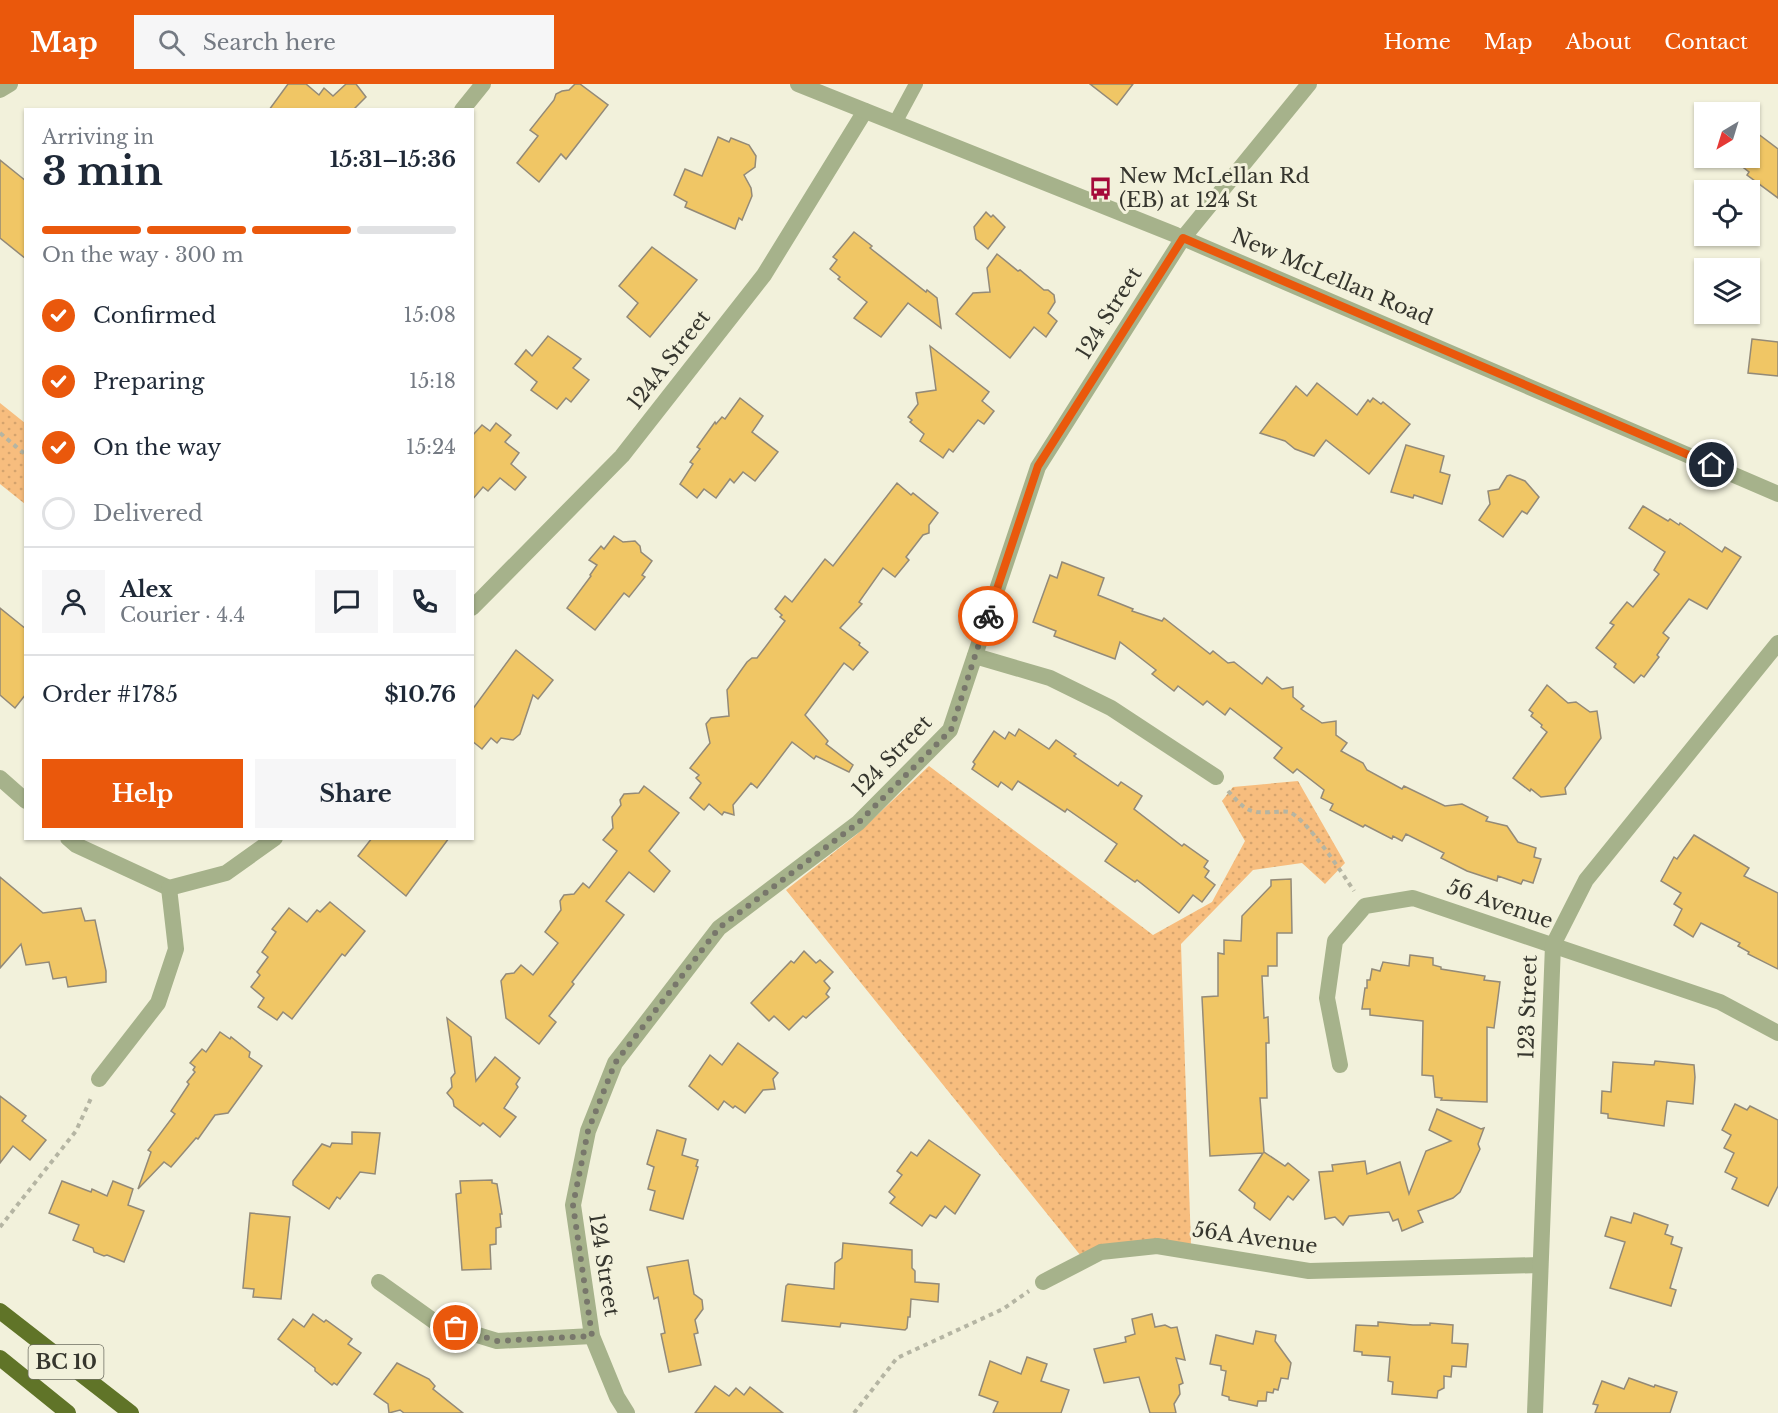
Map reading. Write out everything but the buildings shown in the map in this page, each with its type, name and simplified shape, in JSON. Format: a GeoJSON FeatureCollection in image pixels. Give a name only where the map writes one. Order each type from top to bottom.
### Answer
{"type":"FeatureCollection","features":[{"type":"Feature","properties":{"kind":"highway","name":"BC 10"},"geometry":{"type":"LineString","coordinates":[[0,1311],[131,1413]]}},
{"type":"Feature","properties":{"kind":"highway","name":"BC 10"},"geometry":{"type":"LineString","coordinates":[[0,1358],[68,1413]]}},
{"type":"Feature","properties":{"kind":"street"},"geometry":{"type":"LineString","coordinates":[[0,90],[10,84]]}},
{"type":"Feature","properties":{"kind":"street"},"geometry":{"type":"LineString","coordinates":[[464,108],[483,84]]}},
{"type":"Feature","properties":{"kind":"street","name":"New McLellan Road"},"geometry":{"type":"LineString","coordinates":[[798,84],[1183,238],[1778,494]]}},
{"type":"Feature","properties":{"kind":"street","name":"124 Street"},"geometry":{"type":"LineString","coordinates":[[627,1413],[617,1396],[592,1336],[573,1205],[588,1131],[615,1063],[719,928],[858,823],[951,730],[1038,466],[1183,238],[1309,84]]}},
{"type":"Feature","properties":{"kind":"street","name":"124A Street"},"geometry":{"type":"LineString","coordinates":[[474,606],[630,447],[764,275],[865,111]]}},
{"type":"Feature","properties":{"kind":"street","name":"123 Street"},"geometry":{"type":"LineString","coordinates":[[1535,1413],[1553,945],[1586,880],[1778,643]]}},
{"type":"Feature","properties":{"kind":"street"},"geometry":{"type":"LineString","coordinates":[[975,656],[1050,678],[1101,703],[1215,777]]}},
{"type":"Feature","properties":{"kind":"street"},"geometry":{"type":"LineString","coordinates":[[0,778],[24,799]]}},
{"type":"Feature","properties":{"kind":"street"},"geometry":{"type":"LineString","coordinates":[[70,840],[76,845],[169,888],[226,873],[272,840]]}},
{"type":"Feature","properties":{"kind":"street"},"geometry":{"type":"LineString","coordinates":[[99,1079],[158,1003],[176,949],[169,888]]}},
{"type":"Feature","properties":{"kind":"street","name":"56 Avenue"},"geometry":{"type":"LineString","coordinates":[[1365,906],[1413,898],[1720,1002],[1778,1033]]}},
{"type":"Feature","properties":{"kind":"street"},"geometry":{"type":"LineString","coordinates":[[1340,1065],[1327,999],[1335,941],[1365,906]]}},
{"type":"Feature","properties":{"kind":"street","name":"56A Avenue"},"geometry":{"type":"LineString","coordinates":[[1044,1282],[1101,1252],[1156,1246],[1309,1271],[1540,1265]]}},
{"type":"Feature","properties":{"kind":"street"},"geometry":{"type":"LineString","coordinates":[[379,1282],[435,1322],[497,1341],[592,1336]]}},
{"type":"Feature","properties":{"kind":"lane"},"geometry":{"type":"LineString","coordinates":[[895,123],[916,84]]}},
{"type":"Feature","properties":{"kind":"path"},"geometry":{"type":"LineString","coordinates":[[0,433],[24,453]]}},
{"type":"Feature","properties":{"kind":"path"},"geometry":{"type":"LineString","coordinates":[[1215,777],[1248,810],[1256,813],[1283,812],[1295,816],[1327,852],[1365,906]]}},
{"type":"Feature","properties":{"kind":"path"},"geometry":{"type":"LineString","coordinates":[[0,1227],[76,1131],[99,1079]]}},
{"type":"Feature","properties":{"kind":"path"},"geometry":{"type":"LineString","coordinates":[[854,1413],[897,1358],[1003,1309],[1044,1282]]}},
{"type":"Feature","properties":{"kind":"shaded area"},"geometry":{"type":"Polygon","coordinates":[[[0,403],[24,422],[24,503],[0,484],[0,403]]]}},
{"type":"Feature","properties":{"kind":"shaded area"},"geometry":{"type":"Polygon","coordinates":[[[929,766],[1153,935],[1212,902],[1245,841],[1222,801],[1233,787],[1298,781],[1345,863],[1325,884],[1302,863],[1253,870],[1181,944],[1191,1246],[1081,1256],[786,890],[856,835],[929,766]]]}},
{"type":"Feature","properties":{"kind":"way so far"},"geometry":{"type":"LineString","coordinates":[[456,1328],[497,1341],[592,1336],[573,1205],[588,1131],[615,1063],[719,928],[858,823],[951,730],[988,616]]}},
{"type":"Feature","properties":{"kind":"place","name":"New McLellan Rd (EB) at 124 St"},"geometry":{"type":"Point","coordinates":[1101,188]}},
{"type":"Feature","properties":{"kind":"route"},"geometry":{"type":"LineString","coordinates":[[988,616],[1038,466],[1183,238],[1712,465]]}}]}
